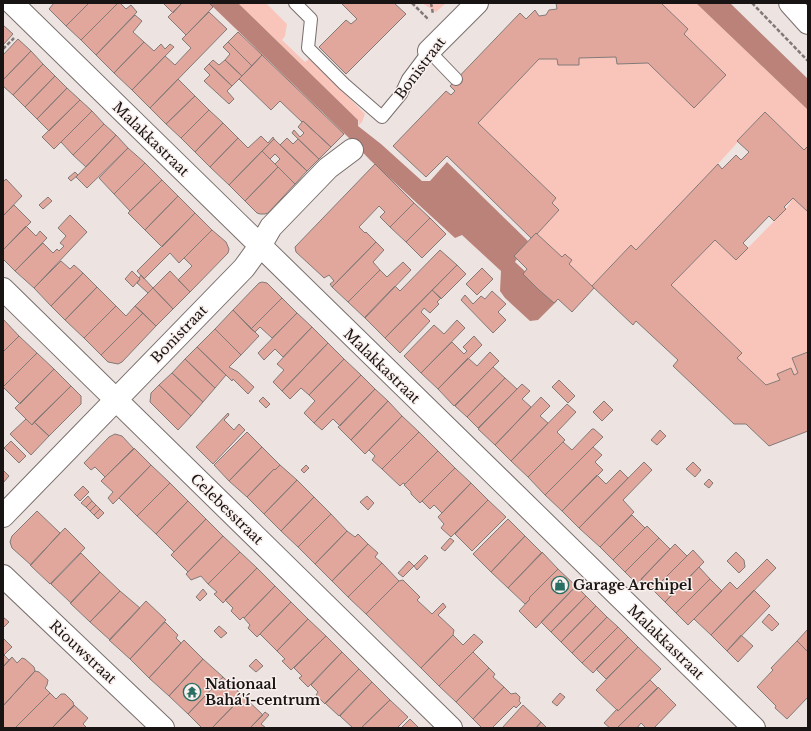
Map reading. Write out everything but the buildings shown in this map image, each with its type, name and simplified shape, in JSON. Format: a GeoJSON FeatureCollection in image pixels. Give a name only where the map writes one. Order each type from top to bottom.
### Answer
{"type":"FeatureCollection","features":[{"type":"Feature","properties":{"kind":"street","name":"Malakkastraat"},"geometry":{"type":"LineString","coordinates":[[12,3],[754,728]]}},
{"type":"Feature","properties":{"kind":"street","name":"Bonistraat"},"geometry":{"type":"LineString","coordinates":[[429,51],[477,3]]}},
{"type":"Feature","properties":{"kind":"street"},"geometry":{"type":"LineString","coordinates":[[790,3],[808,23]]}},
{"type":"Feature","properties":{"kind":"street","name":"Bonistraat"},"geometry":{"type":"LineString","coordinates":[[3,516],[244,268],[260,246],[271,227],[328,168],[352,150]]}},
{"type":"Feature","properties":{"kind":"street","name":"Celebesstraat"},"geometry":{"type":"LineString","coordinates":[[3,289],[451,728]]}},
{"type":"Feature","properties":{"kind":"street","name":"Riouwstraat"},"geometry":{"type":"LineString","coordinates":[[3,576],[163,728]]}},
{"type":"Feature","properties":{"kind":"lane","name":"Bonistraat"},"geometry":{"type":"LineString","coordinates":[[295,3],[311,19],[308,48],[344,84],[382,117],[401,94],[408,79],[429,51]]}},
{"type":"Feature","properties":{"kind":"lane"},"geometry":{"type":"LineString","coordinates":[[429,51],[456,79]]}},
{"type":"Feature","properties":{"kind":"path"},"geometry":{"type":"LineString","coordinates":[[752,3],[808,61]]}},
{"type":"Feature","properties":{"kind":"shaded area"},"geometry":{"type":"Polygon","coordinates":[[[209,3],[238,3],[358,120],[358,126],[381,144],[422,181],[430,181],[447,162],[528,241],[515,262],[557,301],[538,320],[530,321],[505,298],[500,291],[501,271],[462,235],[455,238],[370,160],[209,3]]]}},
{"type":"Feature","properties":{"kind":"shaded area"},"geometry":{"type":"Polygon","coordinates":[[[238,3],[266,3],[287,24],[285,36],[282,40],[305,62],[310,58],[365,114],[362,122],[358,126],[359,121],[238,3]]]}},
{"type":"Feature","properties":{"kind":"shaded area"},"geometry":{"type":"Polygon","coordinates":[[[422,3],[446,3],[436,12],[422,3]]]}},
{"type":"Feature","properties":{"kind":"shaded area"},"geometry":{"type":"Polygon","coordinates":[[[661,3],[696,3],[808,110],[808,146],[804,150],[765,112],[636,250],[630,246],[592,286],[536,233],[559,210],[552,203],[556,198],[478,123],[539,59],[616,57],[617,64],[648,63],[694,108],[726,75],[684,34],[688,29],[661,3]]]}},
{"type":"Feature","properties":{"kind":"shaded area"},"geometry":{"type":"Polygon","coordinates":[[[696,3],[730,3],[808,79],[808,110],[696,3]]]}},
{"type":"Feature","properties":{"kind":"shaded area"},"geometry":{"type":"Polygon","coordinates":[[[793,198],[808,212],[808,352],[792,358],[798,373],[766,385],[737,358],[742,353],[671,285],[715,240],[736,260],[786,209],[793,198]]]}},
{"type":"Feature","properties":{"kind":"place","name":"Garage Archipel"},"geometry":{"type":"Point","coordinates":[560,585]}},
{"type":"Feature","properties":{"kind":"place","name":"Nationaal Bahá'í-centrum"},"geometry":{"type":"Point","coordinates":[192,692]}}]}
